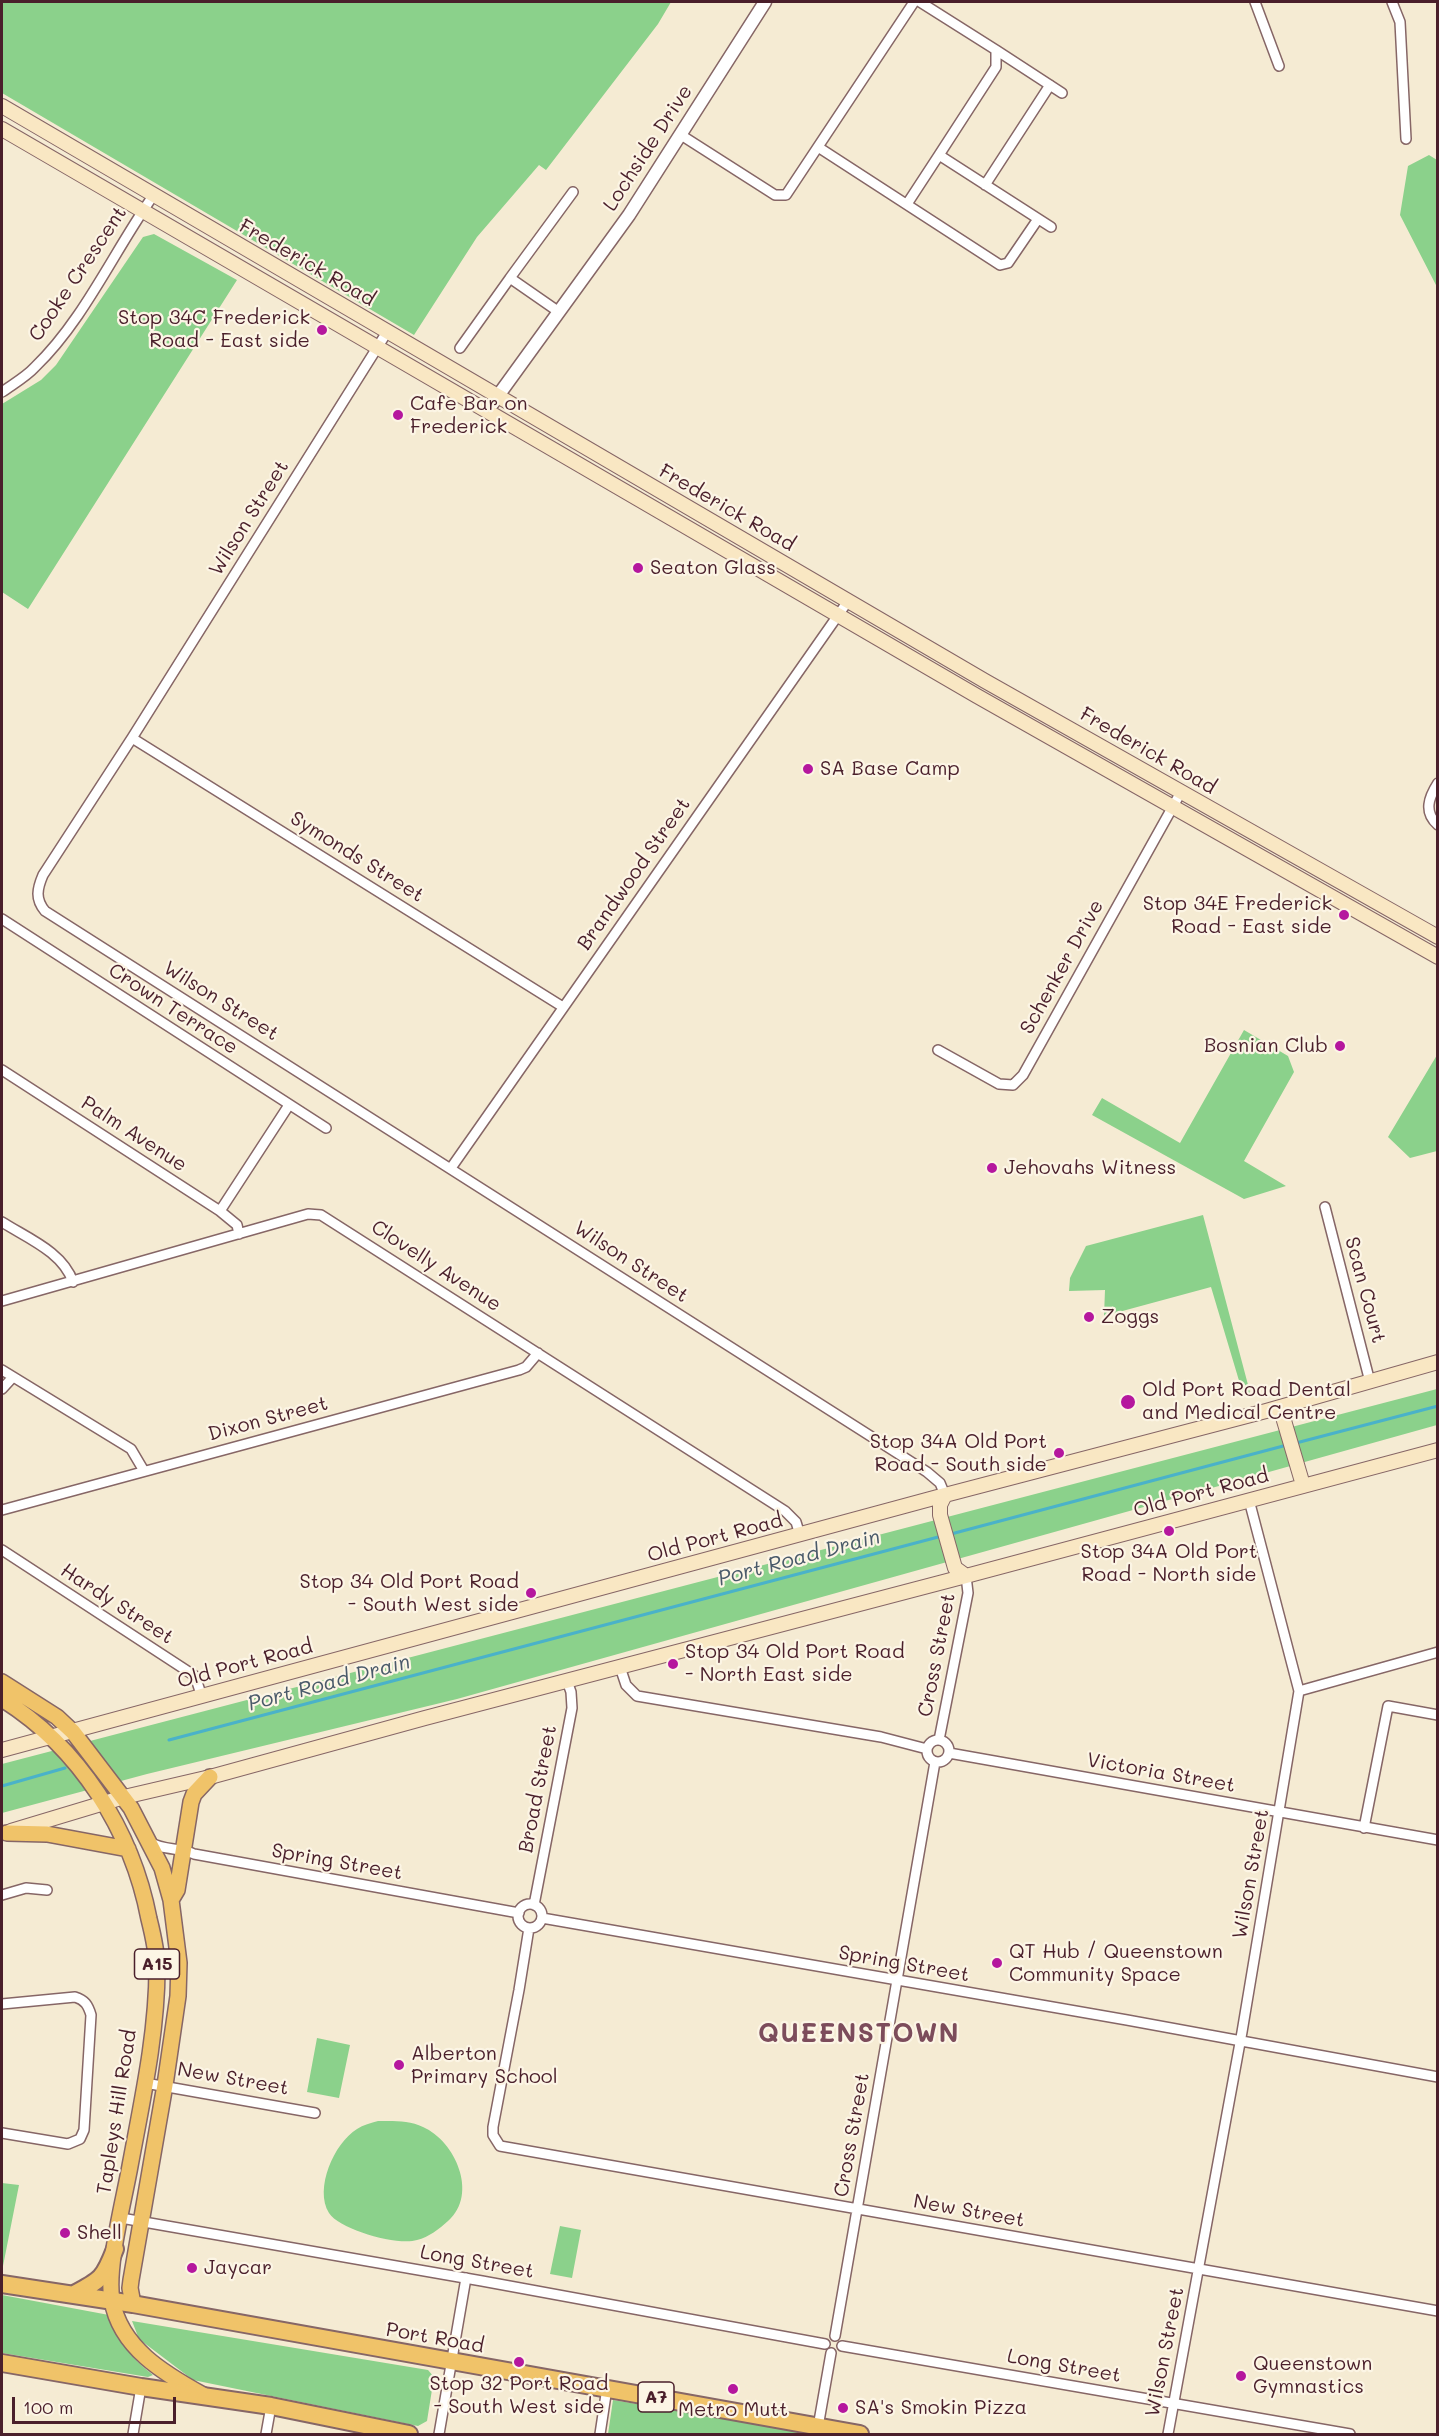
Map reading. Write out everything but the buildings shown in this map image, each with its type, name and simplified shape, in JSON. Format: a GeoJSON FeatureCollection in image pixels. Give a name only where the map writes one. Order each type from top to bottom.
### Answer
{"type":"FeatureCollection","features":[{"type":"Feature","properties":{"kind":"highway"},"geometry":{"type":"LineString","coordinates":[[74,2294],[99,2281],[107,2272],[115,2249]]}},
{"type":"Feature","properties":{"kind":"highway","name":"Port Road"},"geometry":{"type":"LineString","coordinates":[[2,2284],[133,2304],[607,2388],[818,2431],[860,2434]]}},
{"type":"Feature","properties":{"kind":"highway"},"geometry":{"type":"LineString","coordinates":[[2,2363],[271,2406],[409,2434]]}},
{"type":"Feature","properties":{"kind":"main road","name":"Frederick Road"},"geometry":{"type":"LineString","coordinates":[[2,106],[848,601],[1437,937]]}},
{"type":"Feature","properties":{"kind":"main road","name":"Frederick Road"},"geometry":{"type":"LineString","coordinates":[[2,129],[838,615],[1437,957]]}},
{"type":"Feature","properties":{"kind":"main road","name":"Old Port Road"},"geometry":{"type":"LineString","coordinates":[[2,1750],[945,1495],[1280,1407],[1437,1362]]}},
{"type":"Feature","properties":{"kind":"main road"},"geometry":{"type":"LineString","coordinates":[[1280,1407],[1303,1485]]}},
{"type":"Feature","properties":{"kind":"main road","name":"Old Port Road"},"geometry":{"type":"LineString","coordinates":[[4,1833],[124,1797],[210,1777],[1437,1450]]}},
{"type":"Feature","properties":{"kind":"main road"},"geometry":{"type":"LineString","coordinates":[[945,1495],[940,1505],[940,1515],[955,1568],[966,1576]]}},
{"type":"Feature","properties":{"kind":"main road","name":"A15"},"geometry":{"type":"LineString","coordinates":[[2,1682],[57,1717],[74,1732],[124,1797],[150,1842],[162,1868],[171,1900],[179,1963],[178,1996],[130,2288],[133,2304]]}},
{"type":"Feature","properties":{"kind":"main road","name":"A15"},"geometry":{"type":"LineString","coordinates":[[2,1699],[38,1725],[50,1737],[78,1767],[104,1803]]}},
{"type":"Feature","properties":{"kind":"main road"},"geometry":{"type":"LineString","coordinates":[[171,1900],[177,1890],[194,1794],[210,1777]]}},
{"type":"Feature","properties":{"kind":"main road","name":"Tapleys Hill Road"},"geometry":{"type":"LineString","coordinates":[[104,1803],[128,1849],[143,1889],[157,1966],[156,2000],[145,2083],[115,2249],[111,2286],[112,2301],[128,2338],[136,2348],[160,2370],[203,2395]]}},
{"type":"Feature","properties":{"kind":"main road"},"geometry":{"type":"LineString","coordinates":[[4,1833],[47,1834],[128,1849]]}},
{"type":"Feature","properties":{"kind":"street","name":"Lochside Drive"},"geometry":{"type":"LineString","coordinates":[[487,411],[629,215],[765,2]]}},
{"type":"Feature","properties":{"kind":"street"},"geometry":{"type":"LineString","coordinates":[[681,135],[775,195],[786,195],[914,2]]}},
{"type":"Feature","properties":{"kind":"street"},"geometry":{"type":"LineString","coordinates":[[920,2],[1062,93]]}},
{"type":"Feature","properties":{"kind":"street"},"geometry":{"type":"LineString","coordinates":[[1255,2],[1279,66]]}},
{"type":"Feature","properties":{"kind":"street"},"geometry":{"type":"LineString","coordinates":[[1392,2],[1400,22],[1406,139]]}},
{"type":"Feature","properties":{"kind":"street"},"geometry":{"type":"LineString","coordinates":[[907,204],[996,67],[996,50]]}},
{"type":"Feature","properties":{"kind":"street"},"geometry":{"type":"LineString","coordinates":[[985,185],[1050,86]]}},
{"type":"Feature","properties":{"kind":"street"},"geometry":{"type":"LineString","coordinates":[[818,147],[1000,265],[1008,263],[1038,219]]}},
{"type":"Feature","properties":{"kind":"street"},"geometry":{"type":"LineString","coordinates":[[939,155],[1051,227]]}},
{"type":"Feature","properties":{"kind":"street","name":"Lochside Drive"},"geometry":{"type":"LineString","coordinates":[[460,348],[573,192]]}},
{"type":"Feature","properties":{"kind":"street","name":"Cooke Crescent"},"geometry":{"type":"LineString","coordinates":[[2,392],[34,369],[54,347],[153,196]]}},
{"type":"Feature","properties":{"kind":"street"},"geometry":{"type":"LineString","coordinates":[[510,278],[559,312]]}},
{"type":"Feature","properties":{"kind":"street","name":"Wilson Street"},"geometry":{"type":"LineString","coordinates":[[387,332],[132,738],[43,875],[37,896],[40,904],[45,911],[927,1472],[940,1483],[945,1495]]}},
{"type":"Feature","properties":{"kind":"street","name":"Brandwood Street"},"geometry":{"type":"LineString","coordinates":[[451,1168],[848,601]]}},
{"type":"Feature","properties":{"kind":"street","name":"Symonds Street"},"geometry":{"type":"LineString","coordinates":[[132,738],[563,1007]]}},
{"type":"Feature","properties":{"kind":"street"},"geometry":{"type":"LineString","coordinates":[[1437,783],[1429,797],[1428,805],[1430,814],[1437,825]]}},
{"type":"Feature","properties":{"kind":"street","name":"Schenker Drive"},"geometry":{"type":"LineString","coordinates":[[938,1050],[999,1084],[1013,1085],[1023,1075],[1181,792]]}},
{"type":"Feature","properties":{"kind":"street","name":"Crown Terrace"},"geometry":{"type":"LineString","coordinates":[[2,919],[326,1128]]}},
{"type":"Feature","properties":{"kind":"street","name":"Palm Avenue"},"geometry":{"type":"LineString","coordinates":[[2,1070],[220,1211],[237,1225],[239,1234]]}},
{"type":"Feature","properties":{"kind":"street"},"geometry":{"type":"LineString","coordinates":[[220,1211],[289,1105]]}},
{"type":"Feature","properties":{"kind":"street","name":"Scan Court"},"geometry":{"type":"LineString","coordinates":[[1325,1207],[1370,1382]]}},
{"type":"Feature","properties":{"kind":"street","name":"Clovelly Avenue"},"geometry":{"type":"LineString","coordinates":[[2,1301],[308,1214],[321,1215],[785,1510],[796,1522],[800,1535]]}},
{"type":"Feature","properties":{"kind":"street"},"geometry":{"type":"LineString","coordinates":[[2,1222],[61,1260],[70,1272],[73,1282]]}},
{"type":"Feature","properties":{"kind":"street","name":"Dixon Street"},"geometry":{"type":"LineString","coordinates":[[2,1510],[526,1368],[538,1353]]}},
{"type":"Feature","properties":{"kind":"street"},"geometry":{"type":"LineString","coordinates":[[2,1370],[130,1449],[144,1471]]}},
{"type":"Feature","properties":{"kind":"street"},"geometry":{"type":"LineString","coordinates":[[2,1389],[13,1377]]}},
{"type":"Feature","properties":{"kind":"street","name":"Wilson Street"},"geometry":{"type":"LineString","coordinates":[[1168,2434],[1240,2041],[1299,1691],[1248,1500]]}},
{"type":"Feature","properties":{"kind":"street","name":"Hardy Street"},"geometry":{"type":"LineString","coordinates":[[2,1550],[195,1676],[202,1697]]}},
{"type":"Feature","properties":{"kind":"street","name":"Cross Street"},"geometry":{"type":"LineString","coordinates":[[939,1740],[968,1593],[966,1576]]}},
{"type":"Feature","properties":{"kind":"street"},"geometry":{"type":"LineString","coordinates":[[1299,1691],[1437,1652]]}},
{"type":"Feature","properties":{"kind":"street"},"geometry":{"type":"LineString","coordinates":[[620,1667],[626,1685],[637,1696],[881,1737],[927,1749]]}},
{"type":"Feature","properties":{"kind":"street","name":"Broad Street"},"geometry":{"type":"LineString","coordinates":[[534,1905],[572,1708],[571,1692],[567,1681]]}},
{"type":"Feature","properties":{"kind":"street"},"geometry":{"type":"LineString","coordinates":[[1364,1828],[1388,1706],[1437,1715]]}},
{"type":"Feature","properties":{"kind":"street"},"geometry":{"type":"LineString","coordinates":[[939,1740],[948,1746],[949,1753],[944,1760],[935,1762],[929,1758],[927,1749],[930,1743],[939,1740]]}},
{"type":"Feature","properties":{"kind":"street","name":"Victoria Street"},"geometry":{"type":"LineString","coordinates":[[949,1753],[1437,1840]]}},
{"type":"Feature","properties":{"kind":"street","name":"Cross Street"},"geometry":{"type":"LineString","coordinates":[[835,2336],[935,1762]]}},
{"type":"Feature","properties":{"kind":"street","name":"Spring Street"},"geometry":{"type":"LineString","coordinates":[[150,1842],[165,1848],[183,1849],[194,1854],[519,1913]]}},
{"type":"Feature","properties":{"kind":"street"},"geometry":{"type":"LineString","coordinates":[[2,1895],[26,1888],[47,1890]]}},
{"type":"Feature","properties":{"kind":"street"},"geometry":{"type":"LineString","coordinates":[[534,1905],[541,1910],[542,1918],[538,1925],[529,1928],[522,1925],[519,1913],[523,1907],[534,1905]]}},
{"type":"Feature","properties":{"kind":"street","name":"Spring Street"},"geometry":{"type":"LineString","coordinates":[[542,1918],[1437,2077]]}},
{"type":"Feature","properties":{"kind":"street","name":"New Street"},"geometry":{"type":"LineString","coordinates":[[529,1928],[493,2134],[496,2141],[506,2148],[1437,2311]]}},
{"type":"Feature","properties":{"kind":"street"},"geometry":{"type":"LineString","coordinates":[[2,2004],[75,1997],[83,2000],[91,2015],[84,2130],[80,2139],[68,2144],[2,2133]]}},
{"type":"Feature","properties":{"kind":"street","name":"New Street"},"geometry":{"type":"LineString","coordinates":[[145,2083],[315,2112]]}},
{"type":"Feature","properties":{"kind":"street","name":"Long Street"},"geometry":{"type":"LineString","coordinates":[[121,2218],[825,2344]]}},
{"type":"Feature","properties":{"kind":"street"},"geometry":{"type":"LineString","coordinates":[[439,2434],[466,2278]]}},
{"type":"Feature","properties":{"kind":"street"},"geometry":{"type":"LineString","coordinates":[[835,2336],[841,2340],[842,2346],[839,2352],[831,2353],[826,2349],[825,2344],[828,2338],[835,2336]]}},
{"type":"Feature","properties":{"kind":"street","name":"Long Street"},"geometry":{"type":"LineString","coordinates":[[842,2346],[1350,2434]]}},
{"type":"Feature","properties":{"kind":"street"},"geometry":{"type":"LineString","coordinates":[[818,2431],[831,2353]]}},
{"type":"Feature","properties":{"kind":"street"},"geometry":{"type":"LineString","coordinates":[[133,2434],[141,2387]]}},
{"type":"Feature","properties":{"kind":"street"},"geometry":{"type":"LineString","coordinates":[[600,2434],[607,2388]]}},
{"type":"Feature","properties":{"kind":"street"},"geometry":{"type":"LineString","coordinates":[[266,2434],[271,2406]]}},
{"type":"Feature","properties":{"kind":"green space"},"geometry":{"type":"Polygon","coordinates":[[[2,2],[671,2],[658,24],[546,170],[539,165],[477,237],[414,335],[2,93],[2,2]]]}},
{"type":"Feature","properties":{"kind":"green space"},"geometry":{"type":"Polygon","coordinates":[[[1429,155],[1437,160],[1437,287],[1400,215],[1408,166],[1429,155]]]}},
{"type":"Feature","properties":{"kind":"green space"},"geometry":{"type":"Polygon","coordinates":[[[154,234],[237,280],[28,609],[2,592],[2,404],[41,380],[56,365],[143,237],[154,234]]]}},
{"type":"Feature","properties":{"kind":"green space"},"geometry":{"type":"Polygon","coordinates":[[[1244,1030],[1288,1056],[1294,1072],[1244,1161],[1286,1186],[1244,1199],[1092,1115],[1102,1098],[1180,1143],[1244,1030]]]}},
{"type":"Feature","properties":{"kind":"green space"},"geometry":{"type":"Polygon","coordinates":[[[1437,1055],[1437,1151],[1410,1158],[1388,1137],[1437,1055]]]}},
{"type":"Feature","properties":{"kind":"green space"},"geometry":{"type":"Polygon","coordinates":[[[1203,1215],[1250,1393],[1243,1394],[1211,1287],[1104,1316],[1105,1290],[1069,1291],[1070,1278],[1086,1246],[1203,1215]]]}},
{"type":"Feature","properties":{"kind":"green space"},"geometry":{"type":"Polygon","coordinates":[[[1437,1389],[1437,1425],[457,1699],[147,1774],[2,1813],[2,1764],[1437,1389]]]}},
{"type":"Feature","properties":{"kind":"green space"},"geometry":{"type":"Polygon","coordinates":[[[317,2038],[350,2045],[339,2098],[307,2092],[317,2038]]]}},
{"type":"Feature","properties":{"kind":"green space"},"geometry":{"type":"Polygon","coordinates":[[[378,2121],[407,2122],[435,2134],[445,2144],[459,2169],[462,2197],[457,2210],[441,2227],[421,2239],[397,2241],[357,2231],[335,2219],[329,2213],[325,2203],[325,2180],[334,2155],[357,2129],[378,2121]]]}},
{"type":"Feature","properties":{"kind":"green space"},"geometry":{"type":"Polygon","coordinates":[[[2,2183],[19,2185],[3,2266],[2,2265],[2,2183]]]}},
{"type":"Feature","properties":{"kind":"green space"},"geometry":{"type":"Polygon","coordinates":[[[560,2226],[581,2230],[572,2278],[550,2274],[560,2226]]]}},
{"type":"Feature","properties":{"kind":"green space"},"geometry":{"type":"Polygon","coordinates":[[[2,2295],[109,2315],[127,2349],[153,2375],[148,2377],[2,2353],[2,2295]]]}},
{"type":"Feature","properties":{"kind":"green space"},"geometry":{"type":"Polygon","coordinates":[[[132,2321],[428,2370],[434,2377],[427,2421],[418,2426],[193,2380],[139,2339],[132,2321]]]}},
{"type":"Feature","properties":{"kind":"green space"},"geometry":{"type":"Polygon","coordinates":[[[613,2400],[803,2432],[802,2434],[608,2434],[613,2400]]]}},
{"type":"Feature","properties":{"kind":"waterway","name":"Port Road Drain"},"geometry":{"type":"LineString","coordinates":[[1296,1443],[1438,1406]]}},
{"type":"Feature","properties":{"kind":"waterway","name":"Port Road Drain"},"geometry":{"type":"LineString","coordinates":[[951,1534],[1287,1445]]}},
{"type":"Feature","properties":{"kind":"waterway","name":"Port Road Drain"},"geometry":{"type":"LineString","coordinates":[[169,1740],[942,1536]]}},
{"type":"Feature","properties":{"kind":"waterway","name":"Port Road Drain"},"geometry":{"type":"LineString","coordinates":[[2,1786],[65,1768]]}},
{"type":"Feature","properties":{"kind":"place","name":"Stop 34C Frederick Road - East side"},"geometry":{"type":"Point","coordinates":[322,330]}},
{"type":"Feature","properties":{"kind":"place","name":"Cafe Bar on Frederick"},"geometry":{"type":"Point","coordinates":[398,415]}},
{"type":"Feature","properties":{"kind":"place","name":"Seaton Glass"},"geometry":{"type":"Point","coordinates":[638,568]}},
{"type":"Feature","properties":{"kind":"place","name":"SA Base Camp"},"geometry":{"type":"Point","coordinates":[808,769]}},
{"type":"Feature","properties":{"kind":"place","name":"Stop 34E Frederick Road - East side"},"geometry":{"type":"Point","coordinates":[1344,915]}},
{"type":"Feature","properties":{"kind":"place","name":"Bosnian Club"},"geometry":{"type":"Point","coordinates":[1340,1046]}},
{"type":"Feature","properties":{"kind":"place","name":"Jehovahs Witness"},"geometry":{"type":"Point","coordinates":[992,1168]}},
{"type":"Feature","properties":{"kind":"place","name":"Zoggs"},"geometry":{"type":"Point","coordinates":[1089,1317]}},
{"type":"Feature","properties":{"kind":"place","name":"Old Port Road Dental and Medical Centre"},"geometry":{"type":"Point","coordinates":[1128,1402]}},
{"type":"Feature","properties":{"kind":"place","name":"Stop 34A Old Port Road - South side"},"geometry":{"type":"Point","coordinates":[1059,1453]}},
{"type":"Feature","properties":{"kind":"place","name":"Stop 34A Old Port Road - North side"},"geometry":{"type":"Point","coordinates":[1169,1531]}},
{"type":"Feature","properties":{"kind":"place","name":"Stop 34 Old Port Road - South West side"},"geometry":{"type":"Point","coordinates":[531,1593]}},
{"type":"Feature","properties":{"kind":"place","name":"Stop 34 Old Port Road - North East side"},"geometry":{"type":"Point","coordinates":[673,1664]}},
{"type":"Feature","properties":{"kind":"place","name":"QT Hub / Queenstown Community Space"},"geometry":{"type":"Point","coordinates":[997,1963]}},
{"type":"Feature","properties":{"kind":"place","name":"Alberton Primary School"},"geometry":{"type":"Point","coordinates":[399,2065]}},
{"type":"Feature","properties":{"kind":"place","name":"Shell"},"geometry":{"type":"Point","coordinates":[65,2233]}},
{"type":"Feature","properties":{"kind":"place","name":"Jaycar"},"geometry":{"type":"Point","coordinates":[192,2268]}},
{"type":"Feature","properties":{"kind":"place","name":"Stop 32 Port Road - South West side"},"geometry":{"type":"Point","coordinates":[519,2362]}},
{"type":"Feature","properties":{"kind":"place","name":"Queenstown Gymnastics"},"geometry":{"type":"Point","coordinates":[1241,2376]}},
{"type":"Feature","properties":{"kind":"place","name":"Metro Mutt"},"geometry":{"type":"Point","coordinates":[733,2389]}},
{"type":"Feature","properties":{"kind":"place","name":"SA's Smokin Pizza"},"geometry":{"type":"Point","coordinates":[843,2408]}},
{"type":"Feature","properties":{"kind":"district","name":"QUEENSTOWN"},"geometry":{"type":"Point","coordinates":[859,2034]}}]}
